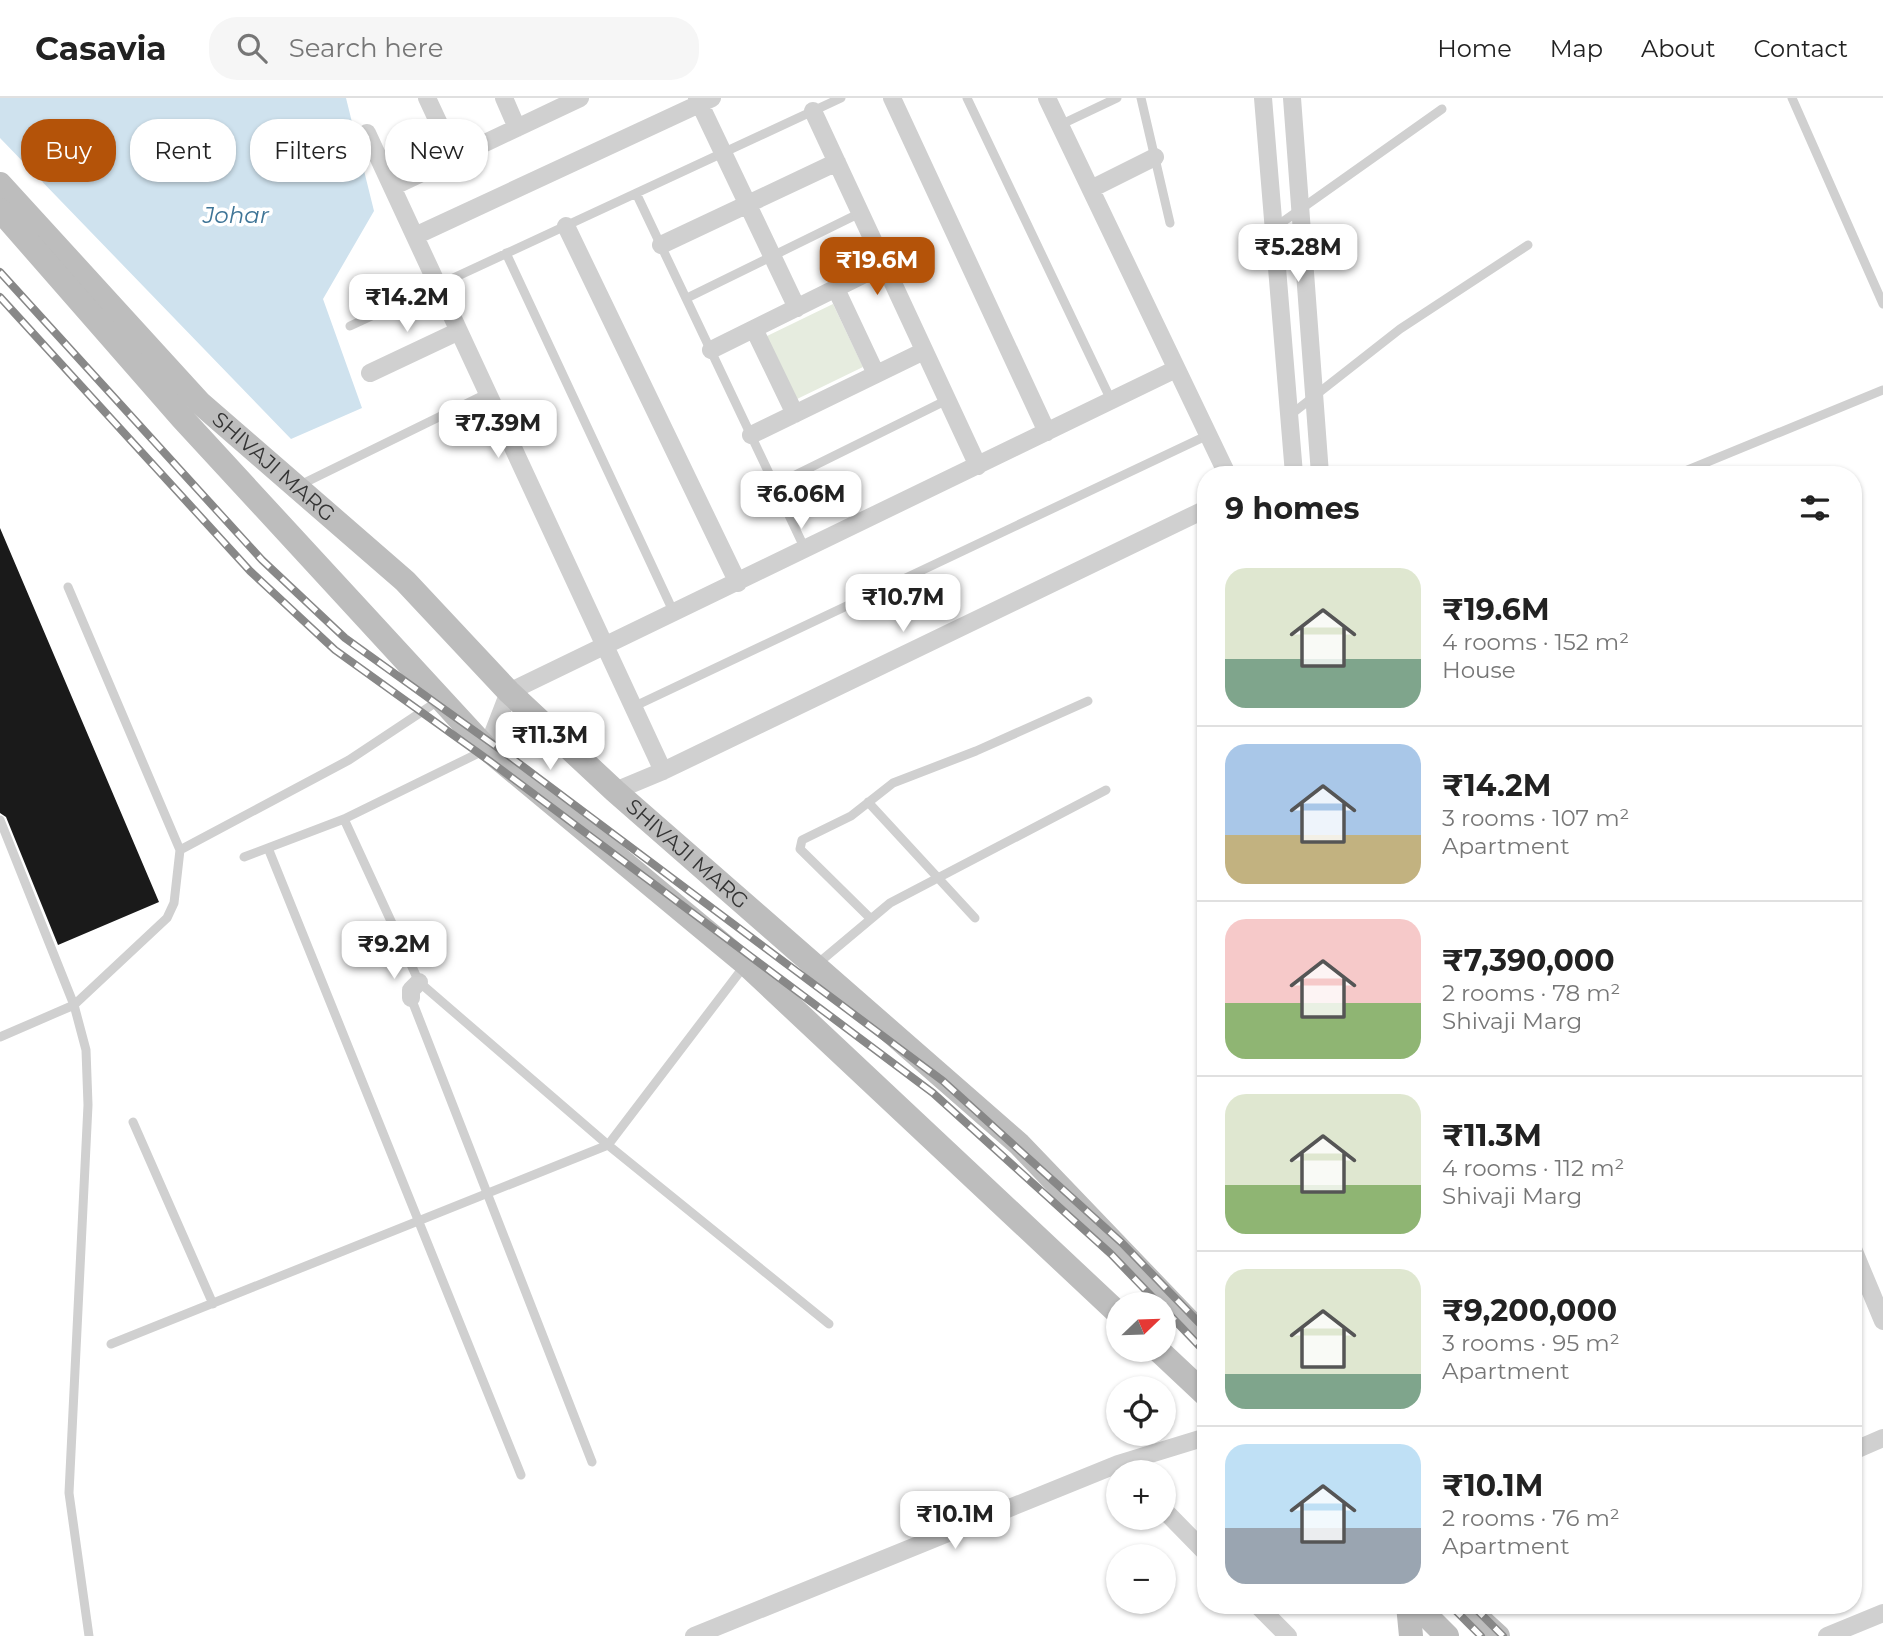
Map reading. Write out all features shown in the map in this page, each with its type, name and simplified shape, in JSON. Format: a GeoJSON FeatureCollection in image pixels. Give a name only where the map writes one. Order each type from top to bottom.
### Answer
{"type":"FeatureCollection","features":[{"type":"Feature","properties":{"kind":"main road","name":"SHIVAJI MARG"},"geometry":{"type":"LineString","coordinates":[[0,184],[200,404],[405,581],[509,692],[615,791],[1019,1144],[1197,1330]]}},
{"type":"Feature","properties":{"kind":"main road","name":"SHIVAJI MARG"},"geometry":{"type":"LineString","coordinates":[[0,210],[182,418],[487,749],[746,964],[1106,1302]]}},
{"type":"Feature","properties":{"kind":"main road"},"geometry":{"type":"LineString","coordinates":[[1171,1362],[1197,1387]]}},
{"type":"Feature","properties":{"kind":"main road"},"geometry":{"type":"LineString","coordinates":[[1409,1614],[1411,1636]]}},
{"type":"Feature","properties":{"kind":"main road"},"geometry":{"type":"LineString","coordinates":[[1482,1614],[1499,1636]]}},
{"type":"Feature","properties":{"kind":"street"},"geometry":{"type":"LineString","coordinates":[[427,98],[437,119]]}},
{"type":"Feature","properties":{"kind":"street"},"geometry":{"type":"LineString","coordinates":[[504,98],[517,128]]}},
{"type":"Feature","properties":{"kind":"street"},"geometry":{"type":"LineString","coordinates":[[488,142],[580,98]]}},
{"type":"Feature","properties":{"kind":"street"},"geometry":{"type":"LineString","coordinates":[[892,98],[1047,432]]}},
{"type":"Feature","properties":{"kind":"street"},"geometry":{"type":"LineString","coordinates":[[1048,98],[1223,466]]}},
{"type":"Feature","properties":{"kind":"street"},"geometry":{"type":"LineString","coordinates":[[1263,98],[1291,466]]}},
{"type":"Feature","properties":{"kind":"street"},"geometry":{"type":"LineString","coordinates":[[1292,98],[1320,466]]}},
{"type":"Feature","properties":{"kind":"street"},"geometry":{"type":"LineString","coordinates":[[415,236],[703,100],[723,153],[797,308]]}},
{"type":"Feature","properties":{"kind":"street"},"geometry":{"type":"LineString","coordinates":[[813,111],[978,466]]}},
{"type":"Feature","properties":{"kind":"street"},"geometry":{"type":"LineString","coordinates":[[371,139],[663,771]]}},
{"type":"Feature","properties":{"kind":"street"},"geometry":{"type":"LineString","coordinates":[[1091,189],[1155,157]]}},
{"type":"Feature","properties":{"kind":"street"},"geometry":{"type":"LineString","coordinates":[[661,245],[837,162]]}},
{"type":"Feature","properties":{"kind":"street"},"geometry":{"type":"LineString","coordinates":[[393,187],[404,182]]}},
{"type":"Feature","properties":{"kind":"street"},"geometry":{"type":"LineString","coordinates":[[566,226],[738,583]]}},
{"type":"Feature","properties":{"kind":"street"},"geometry":{"type":"LineString","coordinates":[[711,350],[883,265]]}},
{"type":"Feature","properties":{"kind":"street"},"geometry":{"type":"LineString","coordinates":[[836,289],[876,374]]}},
{"type":"Feature","properties":{"kind":"street"},"geometry":{"type":"LineString","coordinates":[[754,329],[796,414]]}},
{"type":"Feature","properties":{"kind":"street"},"geometry":{"type":"LineString","coordinates":[[370,373],[459,331]]}},
{"type":"Feature","properties":{"kind":"street"},"geometry":{"type":"LineString","coordinates":[[751,435],[924,351]]}},
{"type":"Feature","properties":{"kind":"street"},"geometry":{"type":"LineString","coordinates":[[487,749],[509,692],[606,648],[1176,369]]}},
{"type":"Feature","properties":{"kind":"street"},"geometry":{"type":"LineString","coordinates":[[615,791],[663,771],[1197,513]]}},
{"type":"Feature","properties":{"kind":"street"},"geometry":{"type":"LineString","coordinates":[[1862,1271],[1883,1321]]}},
{"type":"Feature","properties":{"kind":"street"},"geometry":{"type":"LineString","coordinates":[[1862,1447],[1883,1438]]}},
{"type":"Feature","properties":{"kind":"street"},"geometry":{"type":"LineString","coordinates":[[1144,1460],[1197,1440]]}},
{"type":"Feature","properties":{"kind":"street"},"geometry":{"type":"LineString","coordinates":[[694,1636],[1106,1474]]}},
{"type":"Feature","properties":{"kind":"street"},"geometry":{"type":"LineString","coordinates":[[1176,1522],[1197,1544]]}},
{"type":"Feature","properties":{"kind":"street"},"geometry":{"type":"LineString","coordinates":[[1827,1636],[1883,1613]]}},
{"type":"Feature","properties":{"kind":"street"},"geometry":{"type":"LineString","coordinates":[[1266,1614],[1288,1636]]}},
{"type":"Feature","properties":{"kind":"lane"},"geometry":{"type":"LineString","coordinates":[[350,326],[841,98]]}},
{"type":"Feature","properties":{"kind":"lane"},"geometry":{"type":"LineString","coordinates":[[967,98],[1111,400]]}},
{"type":"Feature","properties":{"kind":"lane"},"geometry":{"type":"LineString","coordinates":[[1060,125],[1117,98]]}},
{"type":"Feature","properties":{"kind":"lane"},"geometry":{"type":"LineString","coordinates":[[1141,98],[1170,223]]}},
{"type":"Feature","properties":{"kind":"lane"},"geometry":{"type":"LineString","coordinates":[[1792,98],[1883,304]]}},
{"type":"Feature","properties":{"kind":"lane"},"geometry":{"type":"LineString","coordinates":[[1274,228],[1442,108]]}},
{"type":"Feature","properties":{"kind":"lane"},"geometry":{"type":"LineString","coordinates":[[636,193],[806,550]]}},
{"type":"Feature","properties":{"kind":"lane"},"geometry":{"type":"LineString","coordinates":[[687,298],[860,214]]}},
{"type":"Feature","properties":{"kind":"lane"},"geometry":{"type":"LineString","coordinates":[[1289,416],[1400,329],[1528,245]]}},
{"type":"Feature","properties":{"kind":"lane"},"geometry":{"type":"LineString","coordinates":[[506,253],[674,614]]}},
{"type":"Feature","properties":{"kind":"lane"},"geometry":{"type":"LineString","coordinates":[[1698,466],[1883,390]]}},
{"type":"Feature","properties":{"kind":"lane"},"geometry":{"type":"LineString","coordinates":[[296,487],[488,393]]}},
{"type":"Feature","properties":{"kind":"lane"},"geometry":{"type":"LineString","coordinates":[[775,485],[947,400]]}},
{"type":"Feature","properties":{"kind":"lane"},"geometry":{"type":"LineString","coordinates":[[633,707],[1208,435]]}},
{"type":"Feature","properties":{"kind":"lane"},"geometry":{"type":"LineString","coordinates":[[0,1037],[74,1005],[167,918],[174,903],[180,849],[68,587]]}},
{"type":"Feature","properties":{"kind":"lane"},"geometry":{"type":"LineString","coordinates":[[180,849],[349,760],[441,699]]}},
{"type":"Feature","properties":{"kind":"lane"},"geometry":{"type":"LineString","coordinates":[[870,918],[799,846],[802,839],[843,821],[893,783],[976,751],[1088,701]]}},
{"type":"Feature","properties":{"kind":"lane"},"geometry":{"type":"LineString","coordinates":[[244,857],[344,818],[487,749]]}},
{"type":"Feature","properties":{"kind":"lane"},"geometry":{"type":"LineString","coordinates":[[815,966],[870,918],[936,878],[1106,790]]}},
{"type":"Feature","properties":{"kind":"lane"},"geometry":{"type":"LineString","coordinates":[[868,802],[975,918]]}},
{"type":"Feature","properties":{"kind":"lane"},"geometry":{"type":"LineString","coordinates":[[344,818],[415,990],[486,1194],[592,1462]]}},
{"type":"Feature","properties":{"kind":"lane"},"geometry":{"type":"LineString","coordinates":[[0,820],[74,1005],[86,1050],[88,1105],[69,1493],[89,1636]]}},
{"type":"Feature","properties":{"kind":"lane"},"geometry":{"type":"LineString","coordinates":[[268,848],[521,1475]]}},
{"type":"Feature","properties":{"kind":"lane"},"geometry":{"type":"LineString","coordinates":[[111,1344],[608,1145],[746,964]]}},
{"type":"Feature","properties":{"kind":"lane"},"geometry":{"type":"LineString","coordinates":[[415,990],[829,1324]]}},
{"type":"Feature","properties":{"kind":"lane"},"geometry":{"type":"LineString","coordinates":[[133,1122],[213,1304]]}},
{"type":"Feature","properties":{"kind":"shaded area"},"geometry":{"type":"Polygon","coordinates":[[[833,304],[863,367],[795,400],[765,337],[833,304]]]}},
{"type":"Feature","properties":{"kind":"water","name":"Johar"},"geometry":{"type":"Polygon","coordinates":[[[0,98],[346,98],[351,119],[250,119],[250,182],[367,182],[374,211],[323,299],[362,408],[291,439],[43,182],[116,182],[116,119],[21,119],[21,160],[0,138],[0,98]]]}},
{"type":"Feature","properties":{"kind":"building"},"geometry":{"type":"Polygon","coordinates":[[[0,528],[159,902],[58,945],[6,817],[0,813],[0,528]]]}},
{"type":"Feature","properties":{"kind":"railway"},"geometry":{"type":"LineString","coordinates":[[0,272],[262,560],[345,638],[501,750],[943,1081],[1122,1243],[1197,1321]]}},
{"type":"Feature","properties":{"kind":"railway"},"geometry":{"type":"LineString","coordinates":[[0,297],[250,571],[335,650],[491,762],[933,1093],[1111,1254],[1147,1292]]}},
{"type":"Feature","properties":{"kind":"railway"},"geometry":{"type":"LineString","coordinates":[[1176,1322],[1197,1344]]}},
{"type":"Feature","properties":{"kind":"railway"},"geometry":{"type":"LineString","coordinates":[[1459,1614],[1481,1636]]}},
{"type":"Feature","properties":{"kind":"railway"},"geometry":{"type":"LineString","coordinates":[[1481,1614],[1503,1636]]}}]}
